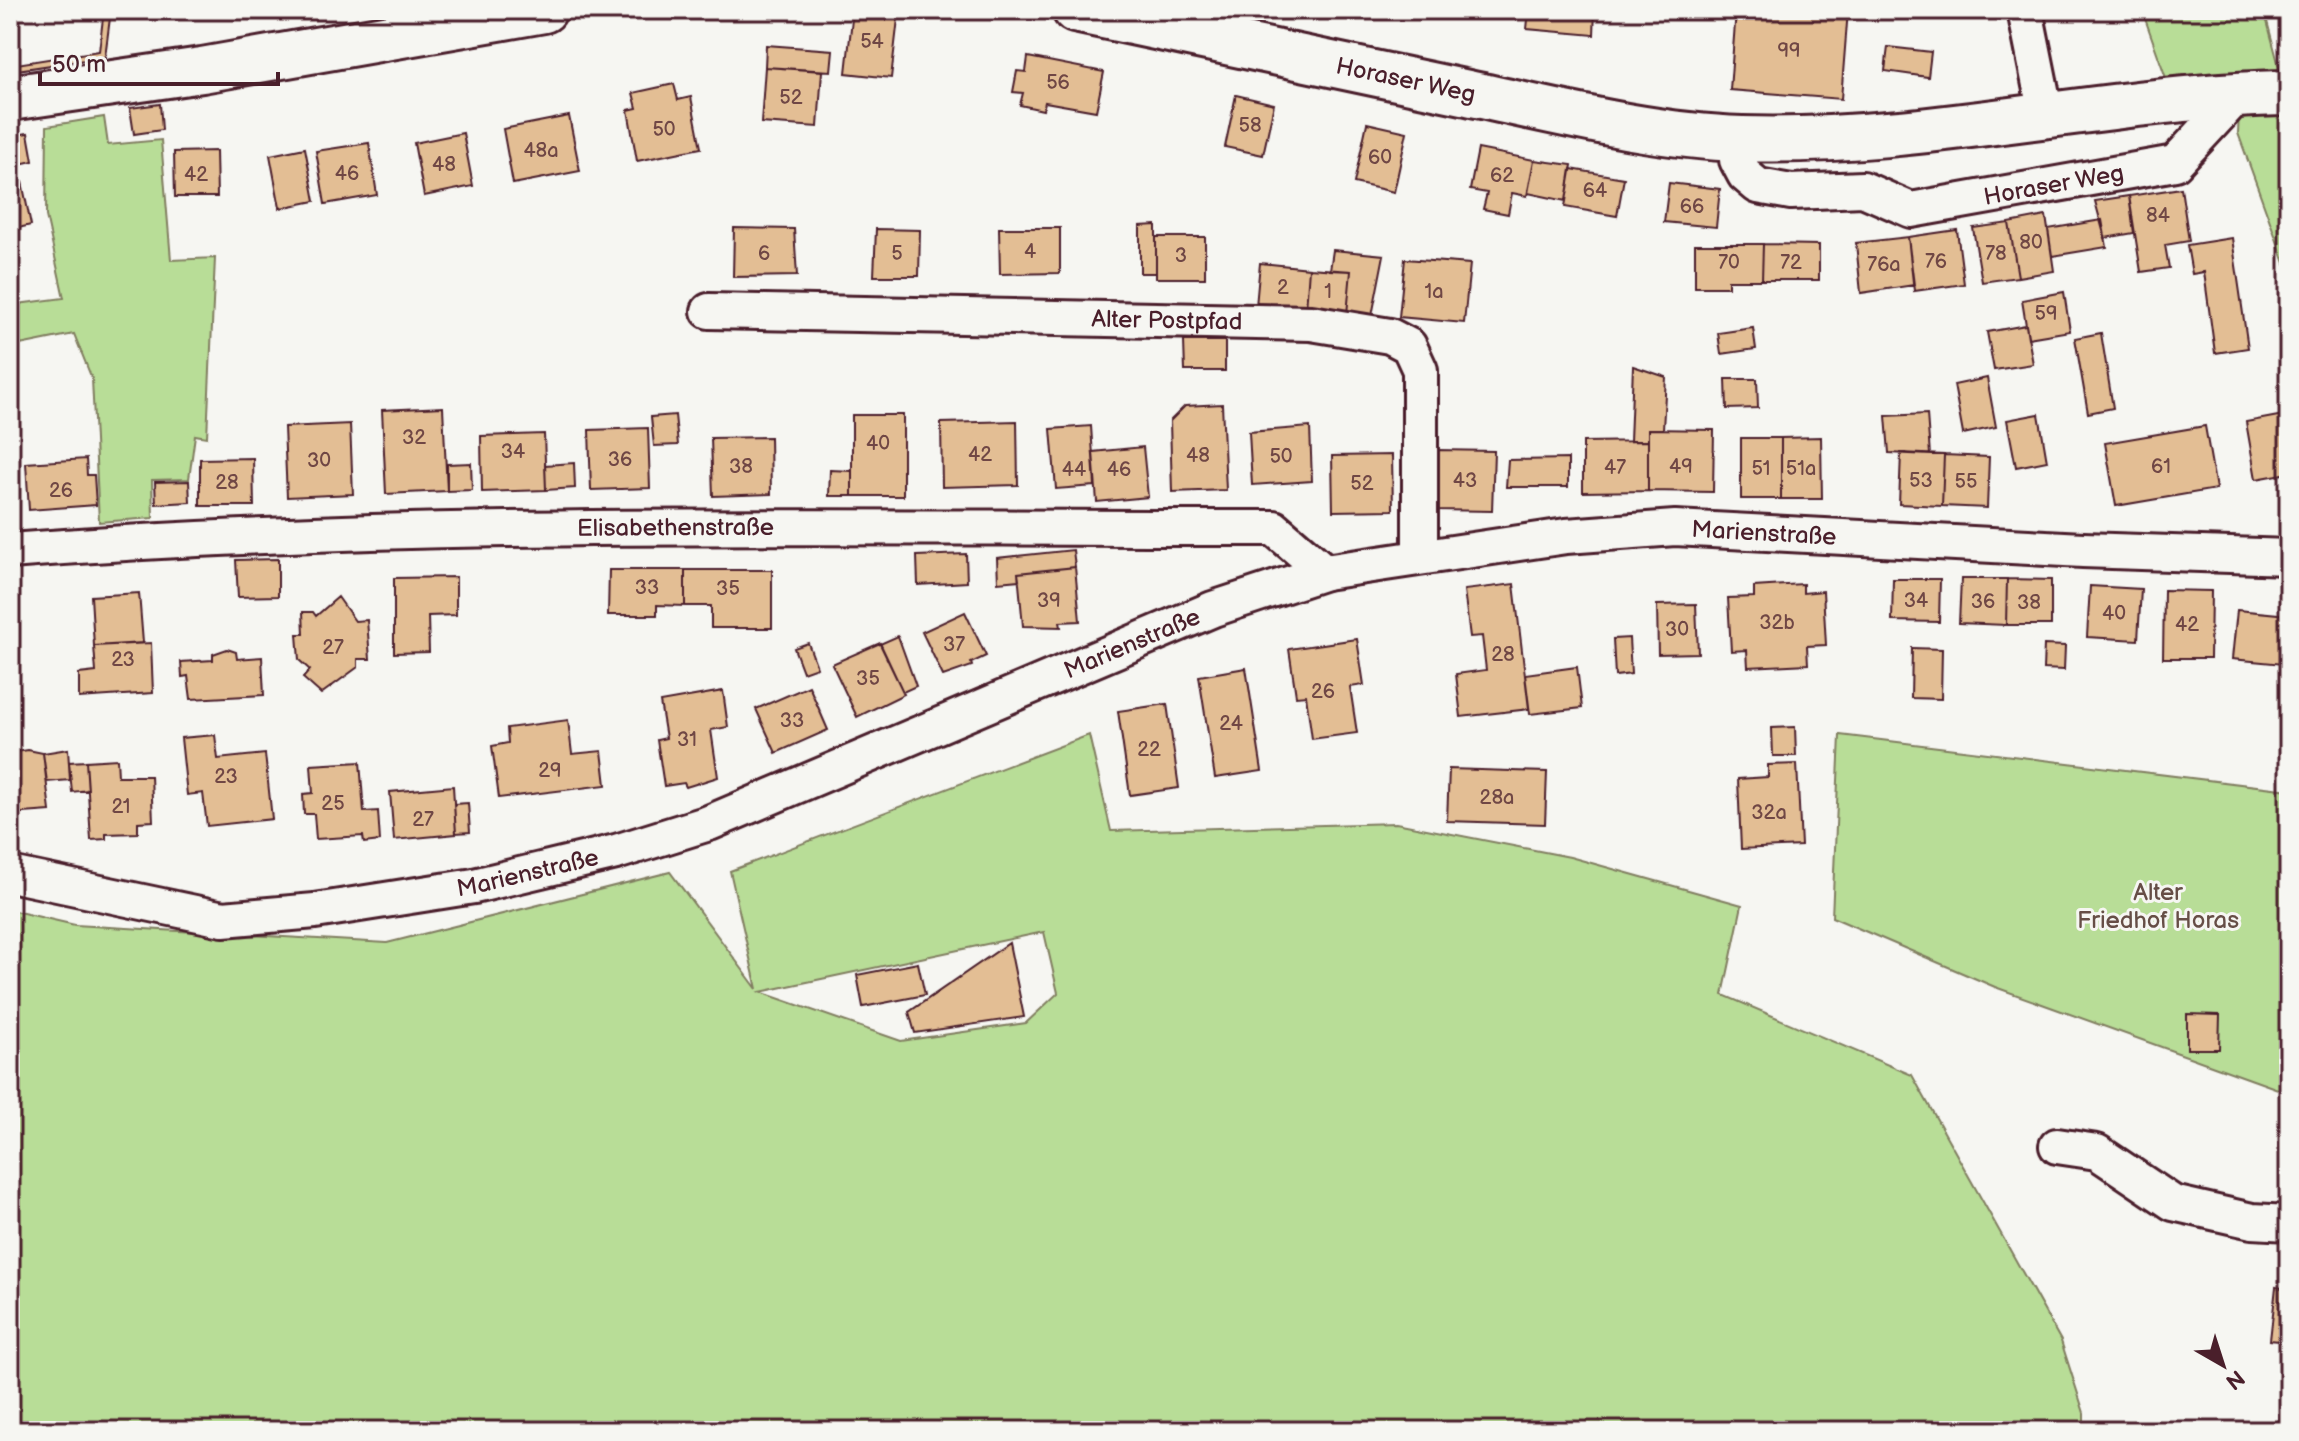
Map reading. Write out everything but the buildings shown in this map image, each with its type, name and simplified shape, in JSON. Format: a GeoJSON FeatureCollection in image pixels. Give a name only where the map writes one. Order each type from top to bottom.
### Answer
{"type":"FeatureCollection","features":[{"type":"Feature","properties":{"kind":"main road"},"geometry":{"type":"LineString","coordinates":[[10,98],[202,70],[403,22],[544,10]]}},
{"type":"Feature","properties":{"kind":"main road","name":"Horaser Weg"},"geometry":{"type":"LineString","coordinates":[[1075,10],[1528,106],[1675,132],[1738,139],[1891,136],[2046,115],[2286,93]]}},
{"type":"Feature","properties":{"kind":"street"},"geometry":{"type":"LineString","coordinates":[[2025,10],[2046,115]]}},
{"type":"Feature","properties":{"kind":"street","name":"Horaser Weg"},"geometry":{"type":"LineString","coordinates":[[1738,139],[1737,160],[1745,175],[1758,186],[1791,192],[1863,189],[1911,210],[2175,163],[2237,96]]}},
{"type":"Feature","properties":{"kind":"street","name":"Alter Postpfad"},"geometry":{"type":"LineString","coordinates":[[709,311],[1311,323],[1390,336],[1409,346],[1420,370],[1420,557]]}},
{"type":"Feature","properties":{"kind":"street","name":"Elisabethenstraße"},"geometry":{"type":"LineString","coordinates":[[10,551],[144,540],[431,532],[1274,528],[1325,572]]}},
{"type":"Feature","properties":{"kind":"street","name":"Marienstraße"},"geometry":{"type":"LineString","coordinates":[[10,874],[223,919],[315,911],[474,886],[616,852],[709,823],[1200,615],[1325,572],[1566,536],[1675,528],[2083,550],[2289,557]]}},
{"type":"Feature","properties":{"kind":"street"},"geometry":{"type":"LineString","coordinates":[[2057,1146],[2097,1152],[2173,1203],[2252,1221],[2289,1223]]}},
{"type":"Feature","properties":{"kind":"green space"},"geometry":{"type":"Polygon","coordinates":[[[2142,10],[2264,10],[2280,70],[2166,78],[2142,10]]]}},
{"type":"Feature","properties":{"kind":"green space"},"geometry":{"type":"Polygon","coordinates":[[[2289,113],[2289,274],[2238,133],[2239,114],[2289,113]]]}},
{"type":"Feature","properties":{"kind":"green space"},"geometry":{"type":"Polygon","coordinates":[[[104,117],[108,145],[161,140],[171,260],[215,258],[207,437],[195,435],[189,479],[152,480],[153,518],[99,522],[92,379],[74,334],[10,347],[10,305],[64,298],[46,216],[47,126],[104,117]]]}},
{"type":"Feature","properties":{"kind":"green space"},"geometry":{"type":"Polygon","coordinates":[[[1089,735],[1111,831],[1396,823],[1570,857],[1742,905],[1723,995],[1912,1075],[2061,1341],[2084,1413],[2084,1431],[10,1431],[10,910],[75,925],[387,943],[670,872],[757,989],[730,871],[1089,735]],[[1044,932],[760,992],[901,1041],[1026,1023],[1058,993],[1044,932]]]}},
{"type":"Feature","properties":{"kind":"green space","name":"Alter Friedhof Horas"},"geometry":{"type":"Polygon","coordinates":[[[1840,735],[2289,790],[2289,1093],[1995,987],[1832,917],[1840,735]]]}},
{"type":"Feature","properties":{"kind":"railway"},"geometry":{"type":"LineString","coordinates":[[2282,10],[2289,34]]}}]}
